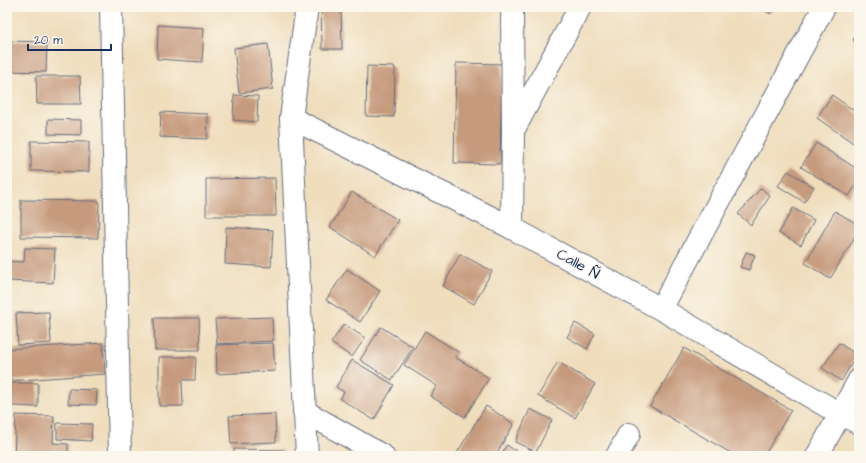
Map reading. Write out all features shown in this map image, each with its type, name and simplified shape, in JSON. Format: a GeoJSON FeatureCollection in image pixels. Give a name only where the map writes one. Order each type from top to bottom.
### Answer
{"type":"FeatureCollection","features":[{"type":"Feature","properties":{"kind":"street"},"geometry":{"type":"LineString","coordinates":[[112,7],[120,456]]}},
{"type":"Feature","properties":{"kind":"street"},"geometry":{"type":"LineString","coordinates":[[296,7],[307,7],[291,118],[307,456]]}},
{"type":"Feature","properties":{"kind":"street"},"geometry":{"type":"LineString","coordinates":[[512,7],[512,228]]}},
{"type":"Feature","properties":{"kind":"street"},"geometry":{"type":"LineString","coordinates":[[513,130],[580,7]]}},
{"type":"Feature","properties":{"kind":"street"},"geometry":{"type":"LineString","coordinates":[[661,309],[824,7]]}},
{"type":"Feature","properties":{"kind":"street","name":"Calle Ñ"},"geometry":{"type":"LineString","coordinates":[[291,118],[512,228],[661,309],[850,418]]}},
{"type":"Feature","properties":{"kind":"street"},"geometry":{"type":"LineString","coordinates":[[817,456],[850,418],[859,380]]}},
{"type":"Feature","properties":{"kind":"street"},"geometry":{"type":"LineString","coordinates":[[304,411],[383,456]]}},
{"type":"Feature","properties":{"kind":"street"},"geometry":{"type":"LineString","coordinates":[[617,456],[629,434]]}},
{"type":"Feature","properties":{"kind":"building"},"geometry":{"type":"Polygon","coordinates":[[[321,7],[341,7],[342,49],[322,49],[321,7]]]}},
{"type":"Feature","properties":{"kind":"building"},"geometry":{"type":"Polygon","coordinates":[[[759,7],[774,7],[770,14],[759,7]]]}},
{"type":"Feature","properties":{"kind":"building"},"geometry":{"type":"Polygon","coordinates":[[[158,25],[204,28],[202,62],[157,59],[158,25]]]}},
{"type":"Feature","properties":{"kind":"building"},"geometry":{"type":"Polygon","coordinates":[[[859,29],[859,44],[853,40],[859,29]]]}},
{"type":"Feature","properties":{"kind":"building"},"geometry":{"type":"Polygon","coordinates":[[[7,41],[47,42],[46,72],[7,71],[7,41]]]}},
{"type":"Feature","properties":{"kind":"building"},"geometry":{"type":"Polygon","coordinates":[[[268,44],[273,89],[239,93],[234,48],[268,44]]]}},
{"type":"Feature","properties":{"kind":"building"},"geometry":{"type":"Polygon","coordinates":[[[456,63],[502,64],[500,164],[454,163],[456,63]]]}},
{"type":"Feature","properties":{"kind":"building"},"geometry":{"type":"Polygon","coordinates":[[[367,66],[395,67],[394,117],[366,116],[367,66]]]}},
{"type":"Feature","properties":{"kind":"building"},"geometry":{"type":"Polygon","coordinates":[[[36,76],[80,76],[81,104],[37,104],[36,76]]]}},
{"type":"Feature","properties":{"kind":"building"},"geometry":{"type":"Polygon","coordinates":[[[234,95],[258,96],[257,122],[233,120],[234,95]]]}},
{"type":"Feature","properties":{"kind":"building"},"geometry":{"type":"Polygon","coordinates":[[[832,95],[859,114],[859,147],[817,118],[832,95]]]}},
{"type":"Feature","properties":{"kind":"building"},"geometry":{"type":"Polygon","coordinates":[[[161,112],[208,114],[207,139],[160,137],[161,112]]]}},
{"type":"Feature","properties":{"kind":"building"},"geometry":{"type":"Polygon","coordinates":[[[48,119],[81,120],[81,135],[48,134],[48,119]]]}},
{"type":"Feature","properties":{"kind":"building"},"geometry":{"type":"Polygon","coordinates":[[[31,141],[89,142],[89,172],[31,171],[31,141]]]}},
{"type":"Feature","properties":{"kind":"building"},"geometry":{"type":"Polygon","coordinates":[[[816,143],[859,170],[859,180],[849,196],[801,167],[816,143]]]}},
{"type":"Feature","properties":{"kind":"building"},"geometry":{"type":"Polygon","coordinates":[[[788,171],[814,187],[804,202],[778,186],[788,171]]]}},
{"type":"Feature","properties":{"kind":"building"},"geometry":{"type":"Polygon","coordinates":[[[275,178],[276,216],[206,216],[206,179],[275,178]]]}},
{"type":"Feature","properties":{"kind":"building"},"geometry":{"type":"Polygon","coordinates":[[[761,188],[770,196],[751,225],[738,214],[761,188]]]}},
{"type":"Feature","properties":{"kind":"building"},"geometry":{"type":"Polygon","coordinates":[[[352,192],[398,220],[375,256],[330,227],[352,192]]]}},
{"type":"Feature","properties":{"kind":"building"},"geometry":{"type":"Polygon","coordinates":[[[21,200],[99,201],[98,238],[21,237],[21,200]]]}},
{"type":"Feature","properties":{"kind":"building"},"geometry":{"type":"Polygon","coordinates":[[[793,208],[814,220],[801,245],[779,233],[793,208]]]}},
{"type":"Feature","properties":{"kind":"building"},"geometry":{"type":"Polygon","coordinates":[[[835,211],[859,225],[859,230],[830,279],[805,263],[835,211]]]}},
{"type":"Feature","properties":{"kind":"building"},"geometry":{"type":"Polygon","coordinates":[[[226,227],[273,230],[271,267],[225,264],[226,227]]]}},
{"type":"Feature","properties":{"kind":"building"},"geometry":{"type":"Polygon","coordinates":[[[25,248],[55,249],[53,283],[7,281],[7,261],[24,262],[25,248]]]}},
{"type":"Feature","properties":{"kind":"building"},"geometry":{"type":"Polygon","coordinates":[[[746,252],[755,255],[749,270],[740,267],[746,252]]]}},
{"type":"Feature","properties":{"kind":"building"},"geometry":{"type":"Polygon","coordinates":[[[460,254],[492,271],[474,304],[443,286],[460,254]]]}},
{"type":"Feature","properties":{"kind":"building"},"geometry":{"type":"Polygon","coordinates":[[[347,269],[380,291],[360,322],[326,300],[347,269]]]}},
{"type":"Feature","properties":{"kind":"building"},"geometry":{"type":"Polygon","coordinates":[[[49,312],[51,343],[18,345],[16,313],[49,312]]]}},
{"type":"Feature","properties":{"kind":"building"},"geometry":{"type":"Polygon","coordinates":[[[272,317],[273,341],[217,344],[215,319],[272,317]]]}},
{"type":"Feature","properties":{"kind":"building"},"geometry":{"type":"Polygon","coordinates":[[[154,318],[199,318],[200,350],[155,350],[154,318]]]}},
{"type":"Feature","properties":{"kind":"building"},"geometry":{"type":"Polygon","coordinates":[[[575,323],[595,334],[587,349],[567,337],[575,323]]]}},
{"type":"Feature","properties":{"kind":"building"},"geometry":{"type":"Polygon","coordinates":[[[344,324],[365,338],[352,357],[331,343],[344,324]]]}},
{"type":"Feature","properties":{"kind":"building"},"geometry":{"type":"Polygon","coordinates":[[[381,327],[413,347],[392,380],[360,360],[381,327]]]}},
{"type":"Feature","properties":{"kind":"building"},"geometry":{"type":"Polygon","coordinates":[[[425,331],[458,352],[455,357],[489,378],[465,417],[430,396],[437,386],[404,365],[425,331]]]}},
{"type":"Feature","properties":{"kind":"building"},"geometry":{"type":"Polygon","coordinates":[[[103,343],[105,374],[7,381],[7,349],[103,343]]]}},
{"type":"Feature","properties":{"kind":"building"},"geometry":{"type":"Polygon","coordinates":[[[273,343],[275,371],[217,374],[216,345],[273,343]]]}},
{"type":"Feature","properties":{"kind":"building"},"geometry":{"type":"Polygon","coordinates":[[[839,343],[857,355],[841,381],[822,368],[839,343]]]}},
{"type":"Feature","properties":{"kind":"building"},"geometry":{"type":"Polygon","coordinates":[[[684,348],[791,410],[764,456],[736,456],[650,406],[684,348]]]}},
{"type":"Feature","properties":{"kind":"building"},"geometry":{"type":"Polygon","coordinates":[[[159,357],[196,357],[195,380],[182,380],[183,406],[159,406],[159,357]]]}},
{"type":"Feature","properties":{"kind":"building"},"geometry":{"type":"Polygon","coordinates":[[[352,360],[394,385],[374,420],[340,399],[344,392],[336,387],[352,360]]]}},
{"type":"Feature","properties":{"kind":"building"},"geometry":{"type":"Polygon","coordinates":[[[558,362],[595,384],[575,418],[538,396],[558,362]]]}},
{"type":"Feature","properties":{"kind":"building"},"geometry":{"type":"Polygon","coordinates":[[[10,383],[38,383],[38,407],[11,406],[10,383]]]}},
{"type":"Feature","properties":{"kind":"building"},"geometry":{"type":"Polygon","coordinates":[[[69,389],[97,390],[96,405],[68,404],[69,389]]]}},
{"type":"Feature","properties":{"kind":"building"},"geometry":{"type":"Polygon","coordinates":[[[486,406],[514,424],[495,456],[455,456],[486,406]]]}},
{"type":"Feature","properties":{"kind":"building"},"geometry":{"type":"Polygon","coordinates":[[[530,409],[552,420],[536,452],[515,442],[530,409]]]}},
{"type":"Feature","properties":{"kind":"building"},"geometry":{"type":"Polygon","coordinates":[[[275,414],[276,442],[231,444],[229,416],[275,414]]]}},
{"type":"Feature","properties":{"kind":"building"},"geometry":{"type":"Polygon","coordinates":[[[16,415],[54,416],[53,443],[68,444],[68,456],[14,456],[16,415]]]}},
{"type":"Feature","properties":{"kind":"building"},"geometry":{"type":"Polygon","coordinates":[[[57,423],[92,424],[91,441],[57,439],[57,423]]]}},
{"type":"Feature","properties":{"kind":"building"},"geometry":{"type":"Polygon","coordinates":[[[507,445],[523,456],[500,456],[507,445]]]}},
{"type":"Feature","properties":{"kind":"building"},"geometry":{"type":"Polygon","coordinates":[[[234,449],[283,450],[283,456],[234,456],[234,449]]]}}]}
